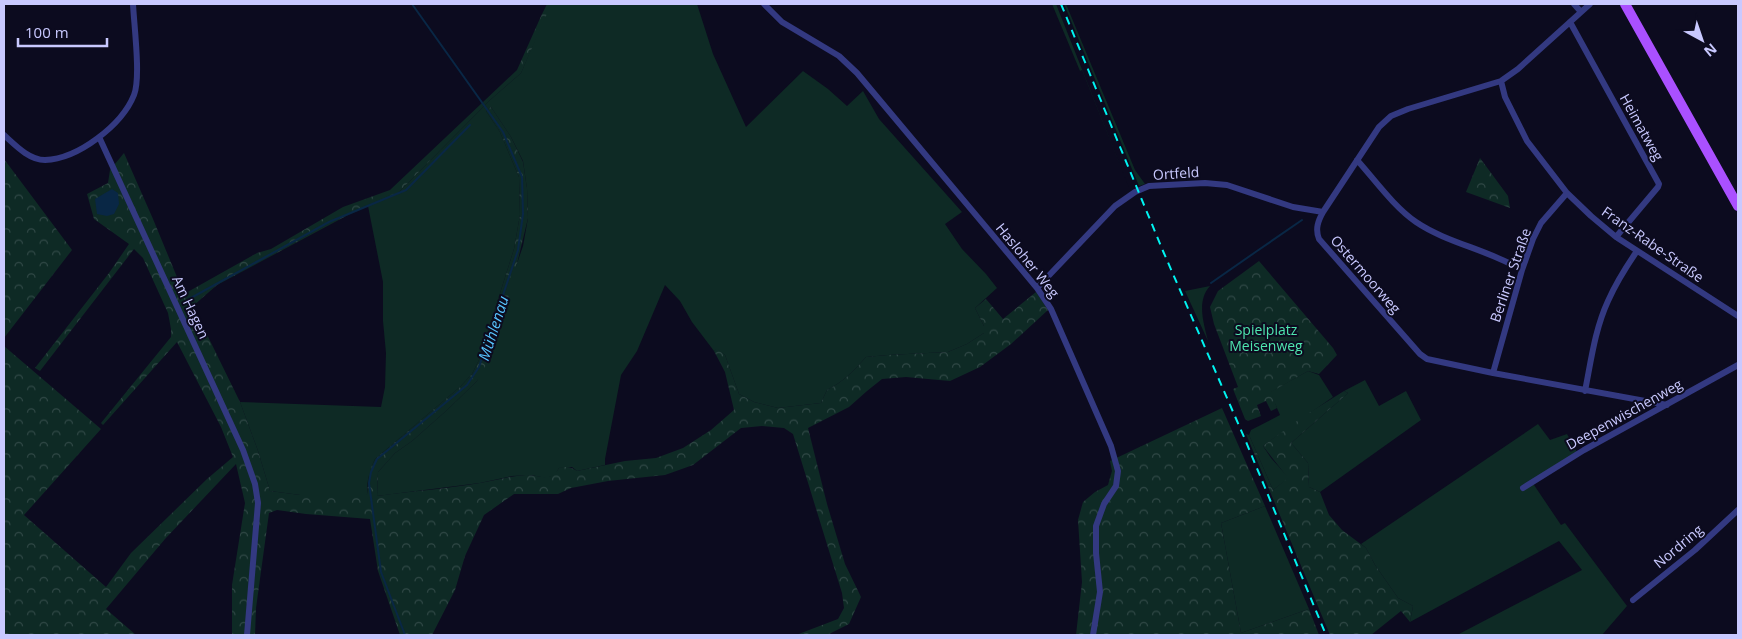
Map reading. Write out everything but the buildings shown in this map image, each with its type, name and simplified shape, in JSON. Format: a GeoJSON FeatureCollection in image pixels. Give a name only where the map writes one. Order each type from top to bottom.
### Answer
{"type":"FeatureCollection","features":[{"type":"Feature","properties":{"kind":"main road"},"geometry":{"type":"LineString","coordinates":[[1625,4],[1738,206]]}},
{"type":"Feature","properties":{"kind":"street"},"geometry":{"type":"LineString","coordinates":[[4,135],[28,155],[44,160],[67,155],[100,139],[126,110],[135,94],[137,77],[133,4]]}},
{"type":"Feature","properties":{"kind":"street","name":"Hasloher Weg"},"geometry":{"type":"LineString","coordinates":[[764,4],[782,22],[839,56],[857,73],[1037,288],[1051,309],[1111,446],[1118,471],[1116,486],[1104,504],[1096,526],[1096,553],[1100,592],[1093,635]]}},
{"type":"Feature","properties":{"kind":"street"},"geometry":{"type":"LineString","coordinates":[[1574,4],[1581,12]]}},
{"type":"Feature","properties":{"kind":"street","name":"Ostermoorweg"},"geometry":{"type":"LineString","coordinates":[[1590,4],[1518,69],[1501,81],[1408,109],[1391,116],[1379,127],[1323,212],[1318,220],[1316,232],[1319,239],[1420,354],[1427,359],[1585,391],[1666,405]]}},
{"type":"Feature","properties":{"kind":"street","name":"Heimatweg"},"geometry":{"type":"LineString","coordinates":[[1570,22],[1658,184],[1658,187],[1616,237]]}},
{"type":"Feature","properties":{"kind":"street","name":"Franz-Rabe-Straße"},"geometry":{"type":"LineString","coordinates":[[1501,81],[1505,97],[1527,141],[1567,193],[1616,237],[1738,316]]}},
{"type":"Feature","properties":{"kind":"street","name":"Am Hagen"},"geometry":{"type":"LineString","coordinates":[[100,139],[243,450],[255,484],[258,503],[247,635]]}},
{"type":"Feature","properties":{"kind":"street"},"geometry":{"type":"LineString","coordinates":[[1357,160],[1415,222],[1429,230],[1495,256],[1522,270]]}},
{"type":"Feature","properties":{"kind":"street","name":"Ortfeld"},"geometry":{"type":"LineString","coordinates":[[1037,288],[1115,206],[1132,193],[1149,186],[1205,183],[1227,185],[1293,207],[1323,212]]}},
{"type":"Feature","properties":{"kind":"street","name":"Berliner Straße"},"geometry":{"type":"LineString","coordinates":[[1492,373],[1533,239],[1541,223],[1567,193]]}},
{"type":"Feature","properties":{"kind":"street"},"geometry":{"type":"LineString","coordinates":[[1585,391],[1598,328],[1607,302],[1636,251]]}},
{"type":"Feature","properties":{"kind":"street","name":"Deepenwischenweg"},"geometry":{"type":"LineString","coordinates":[[1523,488],[1584,450],[1738,365]]}},
{"type":"Feature","properties":{"kind":"street","name":"Nordring"},"geometry":{"type":"LineString","coordinates":[[1633,600],[1695,550],[1738,510]]}},
{"type":"Feature","properties":{"kind":"green space"},"geometry":{"type":"Polygon","coordinates":[[[547,4],[697,4],[713,54],[746,127],[803,71],[847,106],[863,91],[879,119],[962,212],[945,224],[962,249],[997,288],[975,308],[984,326],[984,333],[967,344],[948,352],[866,357],[848,376],[827,390],[821,403],[778,408],[754,402],[739,394],[725,355],[717,349],[714,351],[692,322],[680,301],[665,285],[637,351],[621,375],[605,465],[577,471],[572,467],[559,468],[555,475],[546,478],[531,475],[512,476],[480,483],[377,496],[378,472],[395,453],[412,441],[477,381],[523,246],[528,218],[527,189],[523,161],[511,137],[491,107],[486,111],[500,132],[519,177],[520,215],[514,249],[479,360],[472,374],[460,387],[375,459],[367,485],[367,495],[300,495],[270,491],[240,402],[381,407],[385,387],[386,353],[383,321],[383,282],[368,206],[398,193],[490,100],[521,73],[546,14],[542,14],[547,4]]]}},
{"type":"Feature","properties":{"kind":"green space"},"geometry":{"type":"Polygon","coordinates":[[[1052,4],[1056,4],[1130,190],[1082,70],[1080,71],[1052,4]]]}},
{"type":"Feature","properties":{"kind":"green space"},"geometry":{"type":"Polygon","coordinates":[[[1064,4],[1066,4],[1135,170],[1145,184],[1139,186],[1064,4]]]}},
{"type":"Feature","properties":{"kind":"green space"},"geometry":{"type":"Polygon","coordinates":[[[542,14],[547,14],[521,73],[490,100],[398,193],[348,215],[217,285],[193,306],[240,402],[270,491],[300,495],[367,495],[369,472],[375,459],[460,387],[472,374],[479,360],[514,249],[520,215],[519,177],[500,132],[486,111],[491,107],[511,137],[523,162],[527,189],[528,218],[511,289],[486,365],[477,381],[412,441],[395,453],[378,472],[377,496],[467,485],[526,475],[548,477],[562,467],[569,467],[577,471],[625,461],[656,458],[683,448],[711,430],[734,410],[725,372],[714,351],[717,348],[725,355],[739,394],[754,402],[778,408],[821,403],[827,390],[848,376],[866,357],[948,352],[967,344],[984,333],[984,326],[975,308],[986,299],[1003,319],[1036,292],[1048,310],[1011,344],[980,367],[950,381],[906,377],[882,379],[849,407],[808,428],[827,504],[845,564],[861,597],[849,624],[827,635],[796,635],[838,619],[844,608],[842,593],[793,434],[784,428],[762,426],[741,428],[693,465],[665,475],[608,481],[571,488],[558,494],[514,494],[484,515],[465,556],[455,590],[432,635],[400,635],[378,571],[370,519],[277,510],[269,513],[256,608],[255,635],[232,635],[232,585],[245,503],[236,464],[165,539],[106,609],[136,635],[4,635],[4,346],[101,429],[24,515],[106,587],[131,553],[207,479],[233,457],[221,427],[177,342],[103,425],[101,423],[171,337],[168,313],[143,258],[134,249],[40,371],[35,368],[109,273],[129,244],[94,219],[87,194],[108,183],[110,170],[124,153],[184,294],[257,253],[271,249],[343,207],[390,190],[517,70],[542,14]]]}},
{"type":"Feature","properties":{"kind":"green space"},"geometry":{"type":"Polygon","coordinates":[[[1480,158],[1508,196],[1510,208],[1466,192],[1480,158]]]}},
{"type":"Feature","properties":{"kind":"green space"},"geometry":{"type":"Polygon","coordinates":[[[4,159],[72,250],[4,338],[4,159]]]}},
{"type":"Feature","properties":{"kind":"green space","name":"Spielplatz Meisenweg"},"geometry":{"type":"Polygon","coordinates":[[[1259,261],[1337,355],[1319,374],[1308,371],[1271,392],[1277,408],[1271,411],[1266,401],[1257,405],[1261,416],[1248,421],[1245,419],[1233,389],[1238,387],[1214,324],[1210,307],[1218,291],[1259,261]]]}},
{"type":"Feature","properties":{"kind":"green space"},"geometry":{"type":"Polygon","coordinates":[[[1210,286],[1203,299],[1202,306],[1208,341],[1185,291],[1210,286]]]}},
{"type":"Feature","properties":{"kind":"green space"},"geometry":{"type":"Polygon","coordinates":[[[1308,371],[1319,375],[1333,397],[1263,446],[1289,478],[1273,490],[1249,435],[1251,430],[1280,415],[1270,392],[1308,371]]]}},
{"type":"Feature","properties":{"kind":"green space"},"geometry":{"type":"Polygon","coordinates":[[[1365,380],[1379,406],[1406,391],[1421,420],[1320,492],[1309,487],[1308,463],[1291,443],[1348,393],[1344,391],[1365,380]]]}},
{"type":"Feature","properties":{"kind":"green space"},"geometry":{"type":"Polygon","coordinates":[[[1344,391],[1348,393],[1291,443],[1308,463],[1309,487],[1320,492],[1329,515],[1342,530],[1366,548],[1375,565],[1398,598],[1413,606],[1410,622],[1401,611],[1371,635],[1330,635],[1246,434],[1249,435],[1273,490],[1288,478],[1263,446],[1301,418],[1344,391]]]}},
{"type":"Feature","properties":{"kind":"green space"},"geometry":{"type":"Polygon","coordinates":[[[1222,408],[1265,506],[1221,523],[1241,633],[1309,609],[1319,635],[1076,635],[1082,582],[1078,520],[1083,502],[1095,492],[1108,485],[1112,471],[1110,461],[1222,408]]]}},
{"type":"Feature","properties":{"kind":"green space"},"geometry":{"type":"Polygon","coordinates":[[[1538,424],[1550,440],[1567,434],[1577,452],[1532,482],[1561,525],[1565,523],[1627,606],[1602,635],[1457,635],[1582,570],[1559,541],[1410,622],[1413,606],[1398,598],[1375,565],[1366,548],[1361,544],[1538,424]]]}},
{"type":"Feature","properties":{"kind":"green space"},"geometry":{"type":"Polygon","coordinates":[[[1265,506],[1309,609],[1241,633],[1221,523],[1265,506]]]}},
{"type":"Feature","properties":{"kind":"water"},"geometry":{"type":"Polygon","coordinates":[[[112,189],[118,193],[119,204],[114,214],[107,216],[97,214],[95,199],[112,189]]]}},
{"type":"Feature","properties":{"kind":"waterway","name":"Mühlenau"},"geometry":{"type":"LineString","coordinates":[[405,635],[381,572],[369,483],[371,472],[377,459],[467,385],[479,367],[518,250],[523,214],[522,177],[503,132],[412,4]]}},
{"type":"Feature","properties":{"kind":"waterway"},"geometry":{"type":"LineString","coordinates":[[189,299],[329,222],[406,190],[470,125]]}},
{"type":"Feature","properties":{"kind":"waterway"},"geometry":{"type":"LineString","coordinates":[[1257,251],[1302,220]]}},
{"type":"Feature","properties":{"kind":"waterway"},"geometry":{"type":"LineString","coordinates":[[1211,283],[1257,251]]}},
{"type":"Feature","properties":{"kind":"railway"},"geometry":{"type":"LineString","coordinates":[[1061,4],[1163,251],[1244,437],[1326,635]]}}]}
